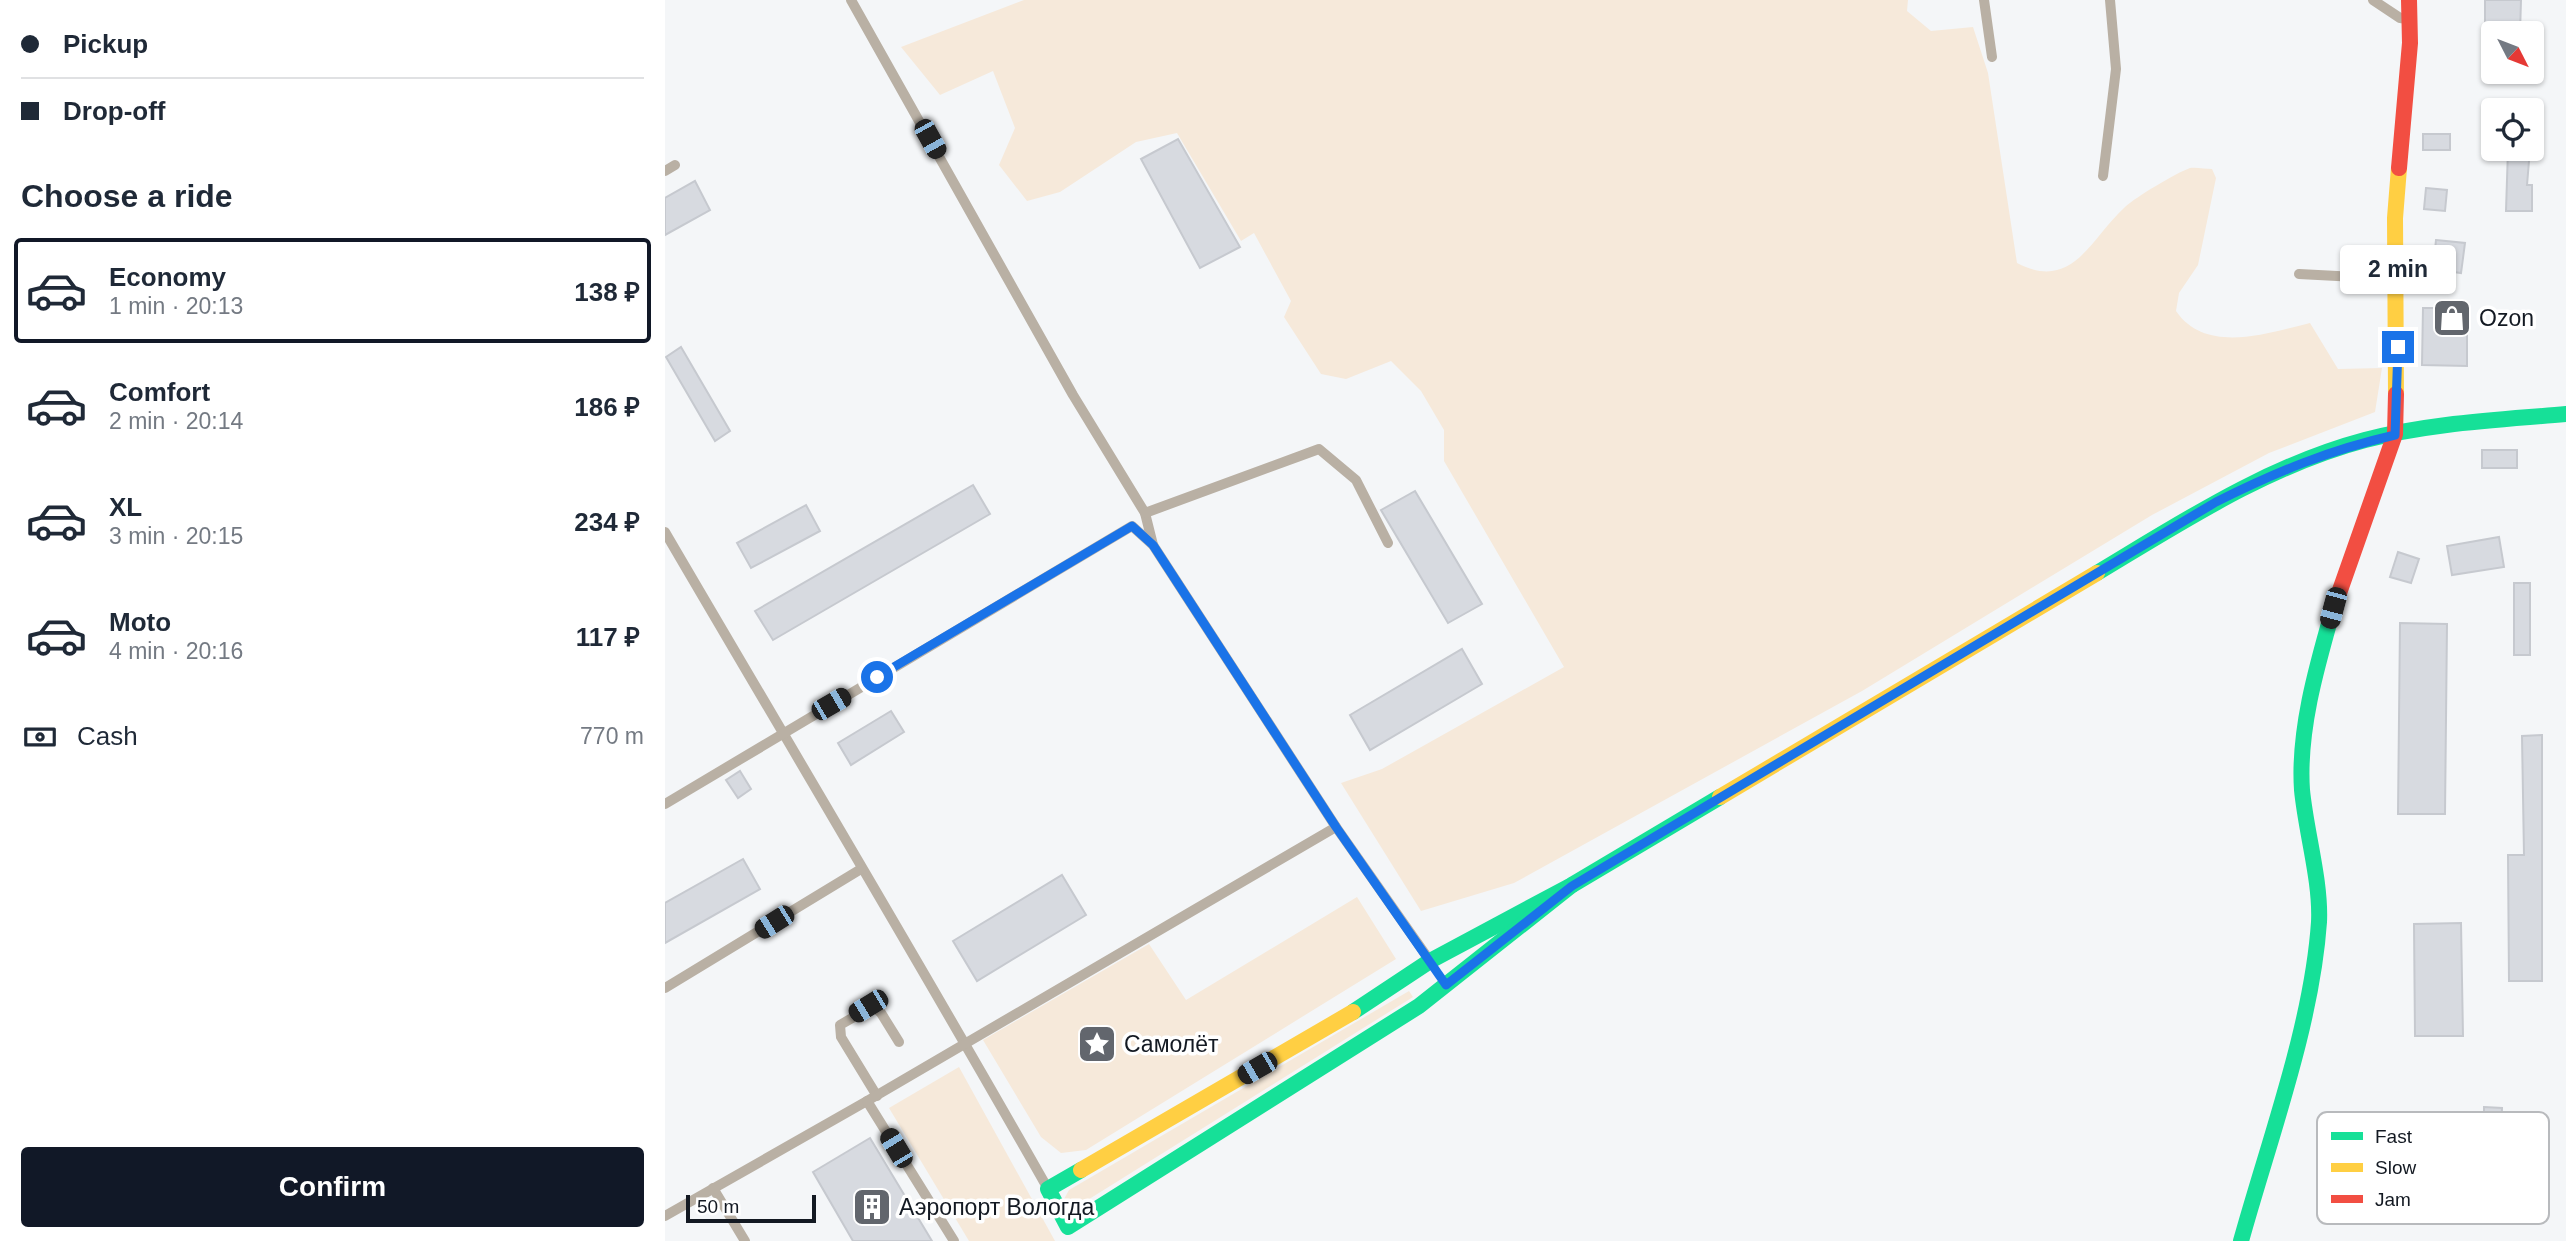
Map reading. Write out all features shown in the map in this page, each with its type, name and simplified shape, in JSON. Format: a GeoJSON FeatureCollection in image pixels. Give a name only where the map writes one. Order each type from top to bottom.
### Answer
{"type":"FeatureCollection","features":[{"type":"Feature","properties":{"kind":"street"},"geometry":{"type":"LineString","coordinates":[[2241,1241],[2313,985],[2319,918],[2302,788],[2304,748],[2315,674],[2333,608],[2395,435],[2398,347],[2394,279],[2395,218],[2409,0]]}},
{"type":"Feature","properties":{"kind":"street"},"geometry":{"type":"LineString","coordinates":[[1572,886],[1438,973],[1419,1006],[1072,1234],[1048,1189],[1373,1000],[1438,973],[1572,886],[2216,502],[2289,466],[2340,447],[2452,425],[2566,414]]}},
{"type":"Feature","properties":{"kind":"lane"},"geometry":{"type":"LineString","coordinates":[[851,0],[1073,395],[1145,513],[1153,545]]}},
{"type":"Feature","properties":{"kind":"lane"},"geometry":{"type":"LineString","coordinates":[[1984,0],[1991,57]]}},
{"type":"Feature","properties":{"kind":"lane"},"geometry":{"type":"LineString","coordinates":[[2103,176],[2116,69],[2110,0]]}},
{"type":"Feature","properties":{"kind":"lane"},"geometry":{"type":"LineString","coordinates":[[2373,0],[2400,18],[2409,19]]}},
{"type":"Feature","properties":{"kind":"lane"},"geometry":{"type":"LineString","coordinates":[[2298,274],[2394,279]]}},
{"type":"Feature","properties":{"kind":"lane"},"geometry":{"type":"LineString","coordinates":[[1145,513],[1319,449],[1356,480],[1388,543]]}},
{"type":"Feature","properties":{"kind":"lane"},"geometry":{"type":"LineString","coordinates":[[665,804],[1132,526],[1153,545],[1336,827],[1438,973]]}},
{"type":"Feature","properties":{"kind":"lane"},"geometry":{"type":"LineString","coordinates":[[665,532],[785,731],[861,869],[1048,1189]]}},
{"type":"Feature","properties":{"kind":"lane"},"geometry":{"type":"LineString","coordinates":[[665,1216],[1336,827]]}},
{"type":"Feature","properties":{"kind":"lane"},"geometry":{"type":"LineString","coordinates":[[665,988],[861,869]]}},
{"type":"Feature","properties":{"kind":"lane"},"geometry":{"type":"LineString","coordinates":[[899,1042],[881,1013],[873,1006],[840,1025],[840,1035],[872,1098],[954,1241]]}},
{"type":"Feature","properties":{"kind":"lane"},"geometry":{"type":"LineString","coordinates":[[713,1188],[745,1241]]}},
{"type":"Feature","properties":{"kind":"shaded area"},"geometry":{"type":"Polygon","coordinates":[[[1024,0],[1908,0],[1907,11],[1931,31],[1973,27],[1988,73],[2017,263],[2036,270],[2053,271],[2067,266],[2079,258],[2125,207],[2138,197],[2190,168],[2212,169],[2216,178],[2198,265],[2179,293],[2176,311],[2189,325],[2204,333],[2221,337],[2257,335],[2310,323],[2338,369],[2382,368],[2375,412],[2269,453],[2152,515],[1862,691],[1514,883],[1421,911],[1341,783],[1382,769],[1564,667],[1444,461],[1444,430],[1421,391],[1391,361],[1346,379],[1321,374],[1284,317],[1291,301],[1254,233],[1241,241],[1177,133],[1136,142],[1060,192],[1027,201],[999,165],[1015,128],[993,71],[940,95],[901,47],[1024,0]]]}},
{"type":"Feature","properties":{"kind":"shaded area"},"geometry":{"type":"Polygon","coordinates":[[[1357,897],[1396,959],[1086,1150],[1061,1153],[1041,1137],[983,1040],[1149,944],[1186,1000],[1357,897]]]}},
{"type":"Feature","properties":{"kind":"shaded area"},"geometry":{"type":"Polygon","coordinates":[[[1409,991],[1413,997],[1078,1206],[1069,1206],[1064,1199],[1069,1190],[1409,991]]]}},
{"type":"Feature","properties":{"kind":"shaded area"},"geometry":{"type":"Polygon","coordinates":[[[959,1067],[1055,1241],[969,1241],[889,1108],[959,1067]]]}},
{"type":"Feature","properties":{"kind":"building"},"geometry":{"type":"Polygon","coordinates":[[[2485,0],[2521,0],[2520,21],[2485,21],[2485,0]]]}},
{"type":"Feature","properties":{"kind":"building"},"geometry":{"type":"Polygon","coordinates":[[[2423,134],[2450,134],[2450,150],[2423,150],[2423,134]]]}},
{"type":"Feature","properties":{"kind":"building"},"geometry":{"type":"Polygon","coordinates":[[[1178,139],[1240,247],[1200,268],[1141,159],[1178,139]]]}},
{"type":"Feature","properties":{"kind":"building"},"geometry":{"type":"Polygon","coordinates":[[[2508,161],[2529,161],[2527,185],[2532,185],[2532,211],[2506,211],[2508,161]]]}},
{"type":"Feature","properties":{"kind":"building"},"geometry":{"type":"Polygon","coordinates":[[[695,181],[710,210],[665,235],[665,198],[695,181]]]}},
{"type":"Feature","properties":{"kind":"building"},"geometry":{"type":"Polygon","coordinates":[[[2426,188],[2447,190],[2445,211],[2424,209],[2426,188]]]}},
{"type":"Feature","properties":{"kind":"building"},"geometry":{"type":"Polygon","coordinates":[[[2436,240],[2465,243],[2461,273],[2433,269],[2436,240]]]}},
{"type":"Feature","properties":{"kind":"building"},"geometry":{"type":"Polygon","coordinates":[[[2423,308],[2457,308],[2457,324],[2467,324],[2467,366],[2422,365],[2423,308]]]}},
{"type":"Feature","properties":{"kind":"building"},"geometry":{"type":"Polygon","coordinates":[[[681,347],[730,431],[715,441],[666,357],[681,347]]]}},
{"type":"Feature","properties":{"kind":"building"},"geometry":{"type":"Polygon","coordinates":[[[2482,450],[2517,450],[2517,468],[2482,468],[2482,450]]]}},
{"type":"Feature","properties":{"kind":"building"},"geometry":{"type":"Polygon","coordinates":[[[973,485],[990,514],[773,640],[755,611],[973,485]]]}},
{"type":"Feature","properties":{"kind":"building"},"geometry":{"type":"Polygon","coordinates":[[[1415,491],[1482,604],[1448,623],[1381,510],[1415,491]]]}},
{"type":"Feature","properties":{"kind":"building"},"geometry":{"type":"Polygon","coordinates":[[[806,505],[820,531],[751,568],[737,543],[806,505]]]}},
{"type":"Feature","properties":{"kind":"building"},"geometry":{"type":"Polygon","coordinates":[[[2499,537],[2504,567],[2452,575],[2447,546],[2499,537]]]}},
{"type":"Feature","properties":{"kind":"building"},"geometry":{"type":"Polygon","coordinates":[[[2398,552],[2419,559],[2411,583],[2390,577],[2398,552]]]}},
{"type":"Feature","properties":{"kind":"building"},"geometry":{"type":"Polygon","coordinates":[[[2514,583],[2530,583],[2530,655],[2514,655],[2514,583]]]}},
{"type":"Feature","properties":{"kind":"building"},"geometry":{"type":"Polygon","coordinates":[[[2400,623],[2447,624],[2445,814],[2398,814],[2400,623]]]}},
{"type":"Feature","properties":{"kind":"building"},"geometry":{"type":"Polygon","coordinates":[[[1462,649],[1482,684],[1370,750],[1350,715],[1462,649]]]}},
{"type":"Feature","properties":{"kind":"building"},"geometry":{"type":"Polygon","coordinates":[[[891,711],[904,732],[851,765],[838,743],[891,711]]]}},
{"type":"Feature","properties":{"kind":"building"},"geometry":{"type":"Polygon","coordinates":[[[2542,735],[2542,981],[2509,981],[2508,855],[2524,855],[2522,736],[2542,735]]]}},
{"type":"Feature","properties":{"kind":"building"},"geometry":{"type":"Polygon","coordinates":[[[740,771],[751,789],[738,798],[726,780],[740,771]]]}},
{"type":"Feature","properties":{"kind":"building"},"geometry":{"type":"Polygon","coordinates":[[[743,859],[760,889],[665,943],[665,903],[743,859]]]}},
{"type":"Feature","properties":{"kind":"building"},"geometry":{"type":"Polygon","coordinates":[[[1062,875],[1086,915],[977,981],[953,941],[1062,875]]]}},
{"type":"Feature","properties":{"kind":"building"},"geometry":{"type":"Polygon","coordinates":[[[2461,923],[2463,1036],[2415,1036],[2414,924],[2461,923]]]}},
{"type":"Feature","properties":{"kind":"building"},"geometry":{"type":"Polygon","coordinates":[[[2484,1107],[2502,1108],[2502,1112],[2484,1112],[2484,1107]]]}},
{"type":"Feature","properties":{"kind":"building","name":"Аэропорт Вологда"},"geometry":{"type":"Polygon","coordinates":[[[870,1138],[932,1241],[853,1241],[813,1172],[870,1138]]]}},
{"type":"Feature","properties":{"kind":"traffic: fast"},"geometry":{"type":"LineString","coordinates":[[2097,573],[2226,497],[2329,451],[2414,430],[2566,414]]}},
{"type":"Feature","properties":{"kind":"traffic: fast"},"geometry":{"type":"LineString","coordinates":[[2241,1241],[2299,1042],[2315,961],[2319,906],[2301,768],[2309,701],[2332,613]]}},
{"type":"Feature","properties":{"kind":"traffic: fast"},"geometry":{"type":"LineString","coordinates":[[1353,1012],[1430,961],[1572,885],[1720,797]]}},
{"type":"Feature","properties":{"kind":"traffic: fast"},"geometry":{"type":"LineString","coordinates":[[1081,1170],[1048,1189],[1068,1227],[1419,1006],[1572,885]]}},
{"type":"Feature","properties":{"kind":"traffic: slow"},"geometry":{"type":"LineString","coordinates":[[2396,394],[2395,218],[2399,168]]}},
{"type":"Feature","properties":{"kind":"traffic: slow"},"geometry":{"type":"LineString","coordinates":[[1720,797],[2097,573]]}},
{"type":"Feature","properties":{"kind":"traffic: slow"},"geometry":{"type":"LineString","coordinates":[[1081,1170],[1353,1012]]}},
{"type":"Feature","properties":{"kind":"traffic: jam"},"geometry":{"type":"LineString","coordinates":[[2399,168],[2410,43],[2409,0]]}},
{"type":"Feature","properties":{"kind":"traffic: jam"},"geometry":{"type":"LineString","coordinates":[[2332,613],[2395,434],[2396,394]]}},
{"type":"Feature","properties":{"kind":"place","name":"Ozon"},"geometry":{"type":"Point","coordinates":[2452,318]}},
{"type":"Feature","properties":{"kind":"place","name":"Самолёт"},"geometry":{"type":"Point","coordinates":[1097,1044]}},
{"type":"Feature","properties":{"kind":"place","name":"Аэропорт Вологда"},"geometry":{"type":"Point","coordinates":[872,1207]}},
{"type":"Feature","properties":{"kind":"route"},"geometry":{"type":"LineString","coordinates":[[877,677],[1132,526],[1153,545],[1336,827],[1446,985],[1572,886],[2216,502],[2289,466],[2340,447],[2395,435],[2398,347]]}}]}
